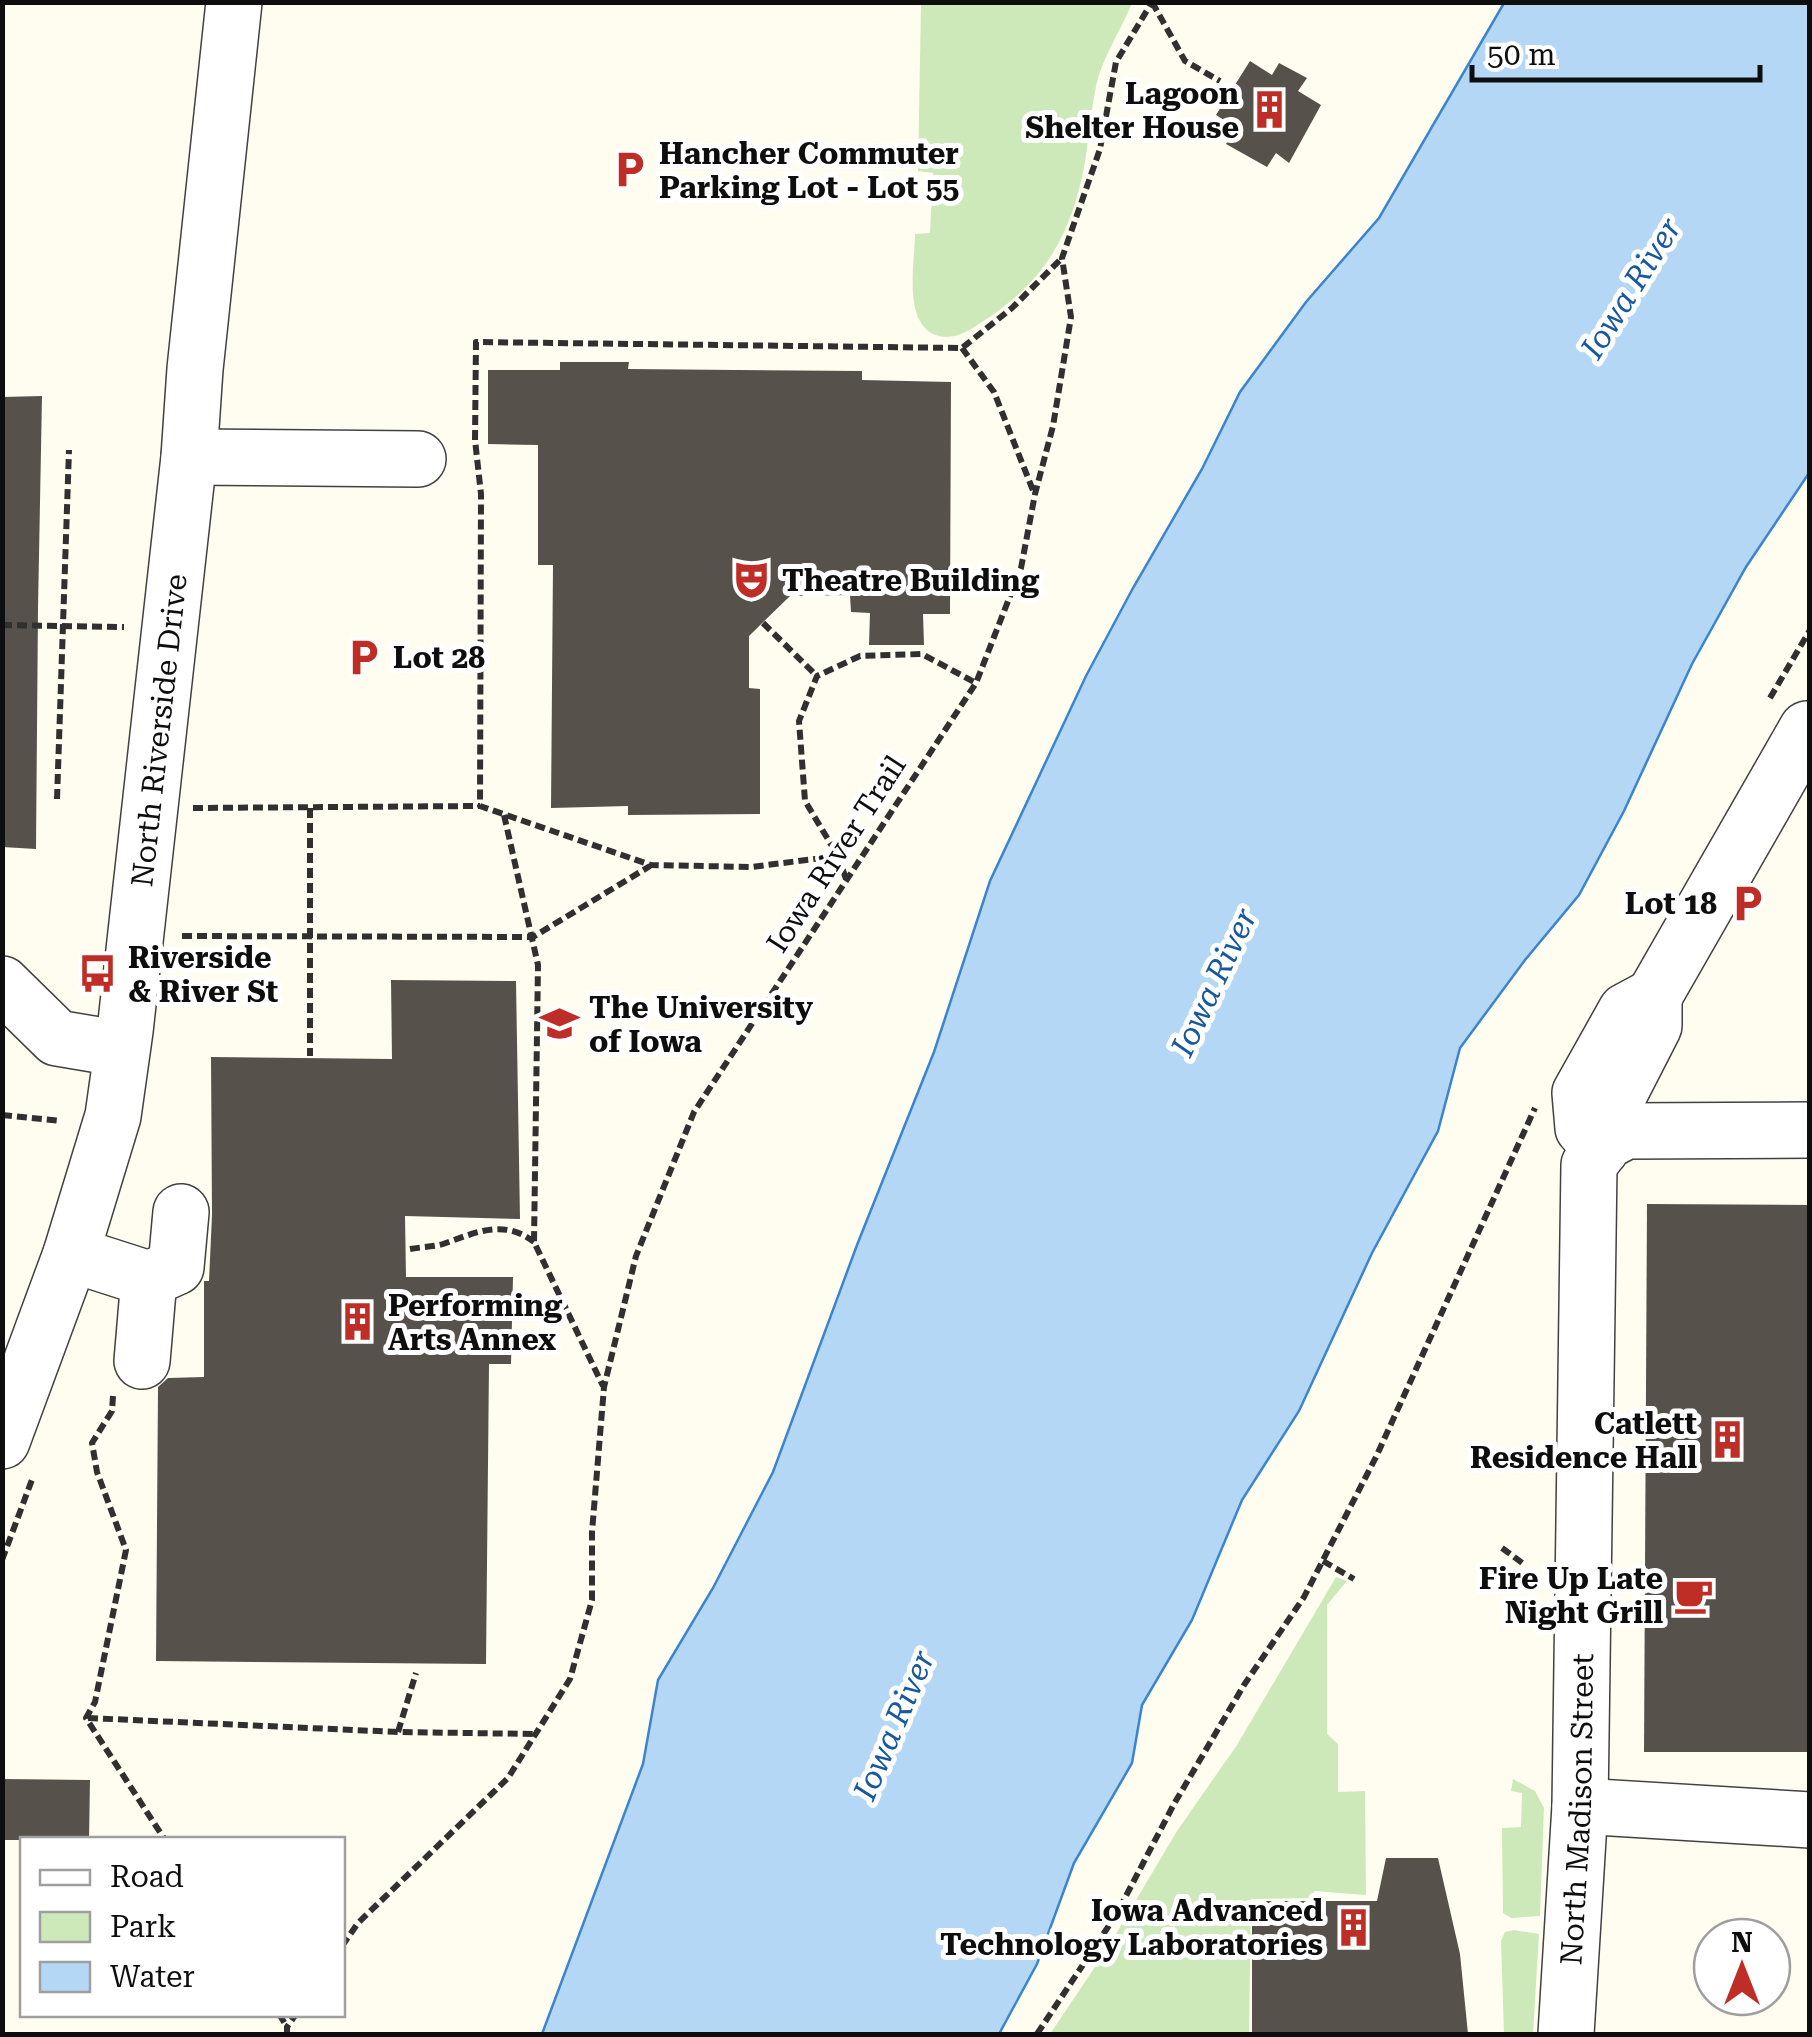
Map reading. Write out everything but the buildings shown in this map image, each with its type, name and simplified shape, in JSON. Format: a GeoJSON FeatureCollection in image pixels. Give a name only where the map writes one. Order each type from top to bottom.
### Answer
{"type":"FeatureCollection","features":[{"type":"Feature","properties":{"kind":"street","name":"North Riverside Drive"},"geometry":{"type":"LineString","coordinates":[[2,1442],[71,1254],[113,1116],[189,457],[234,2]]}},
{"type":"Feature","properties":{"kind":"street"},"geometry":{"type":"LineString","coordinates":[[189,457],[418,459]]}},
{"type":"Feature","properties":{"kind":"street"},"geometry":{"type":"LineString","coordinates":[[1577,1138],[1613,1106],[1654,1026],[1654,996],[1808,729]]}},
{"type":"Feature","properties":{"kind":"street"},"geometry":{"type":"LineString","coordinates":[[2,984],[57,1038],[122,1049]]}},
{"type":"Feature","properties":{"kind":"street"},"geometry":{"type":"LineString","coordinates":[[1577,1138],[1605,1142],[1626,1130],[1810,1130]]}},
{"type":"Feature","properties":{"kind":"street","name":"North Madison Street"},"geometry":{"type":"LineString","coordinates":[[1566,2034],[1580,1806],[1577,1138]]}},
{"type":"Feature","properties":{"kind":"street"},"geometry":{"type":"LineString","coordinates":[[71,1254],[149,1279],[176,1267],[180,1212]]}},
{"type":"Feature","properties":{"kind":"street"},"geometry":{"type":"LineString","coordinates":[[128,1371],[149,1279]]}},
{"type":"Feature","properties":{"kind":"street"},"geometry":{"type":"LineString","coordinates":[[1580,1806],[1810,1820]]}},
{"type":"Feature","properties":{"kind":"path"},"geometry":{"type":"LineString","coordinates":[[1152,2],[1186,61],[1220,82]]}},
{"type":"Feature","properties":{"kind":"path","name":"Iowa River Trail"},"geometry":{"type":"LineString","coordinates":[[345,1942],[358,1923],[508,1778],[570,1679],[592,1600],[592,1532],[604,1387],[636,1256],[694,1112],[976,683],[1021,568],[1034,494],[1053,426],[1071,317],[1062,258],[1100,149],[1116,62],[1152,2]]}},
{"type":"Feature","properties":{"kind":"path"},"geometry":{"type":"LineString","coordinates":[[480,806],[481,494],[475,440],[476,342],[962,348],[1012,308],[1062,258]]}},
{"type":"Feature","properties":{"kind":"path"},"geometry":{"type":"LineString","coordinates":[[962,348],[994,392],[1034,494]]}},
{"type":"Feature","properties":{"kind":"path"},"geometry":{"type":"LineString","coordinates":[[56,799],[69,450]]}},
{"type":"Feature","properties":{"kind":"path"},"geometry":{"type":"LineString","coordinates":[[763,623],[817,676]]}},
{"type":"Feature","properties":{"kind":"path"},"geometry":{"type":"LineString","coordinates":[[2,625],[125,627]]}},
{"type":"Feature","properties":{"kind":"path"},"geometry":{"type":"LineString","coordinates":[[846,879],[838,856],[805,800],[799,721],[817,676],[860,656],[922,654],[976,683]]}},
{"type":"Feature","properties":{"kind":"path"},"geometry":{"type":"LineString","coordinates":[[192,808],[480,806],[651,865],[750,866],[838,856]]}},
{"type":"Feature","properties":{"kind":"path"},"geometry":{"type":"LineString","coordinates":[[310,807],[310,1056]]}},
{"type":"Feature","properties":{"kind":"path"},"geometry":{"type":"LineString","coordinates":[[504,815],[538,965],[534,1242]]}},
{"type":"Feature","properties":{"kind":"path"},"geometry":{"type":"LineString","coordinates":[[176,936],[533,937],[651,865]]}},
{"type":"Feature","properties":{"kind":"path"},"geometry":{"type":"LineString","coordinates":[[2,1115],[62,1121]]}},
{"type":"Feature","properties":{"kind":"path"},"geometry":{"type":"LineString","coordinates":[[1037,2034],[1116,1915],[1174,1804],[1244,1685],[1304,1597],[1376,1458],[1577,1138]]}},
{"type":"Feature","properties":{"kind":"path"},"geometry":{"type":"LineString","coordinates":[[410,1248],[440,1245],[468,1233],[496,1228],[522,1232],[534,1242],[604,1387]]}},
{"type":"Feature","properties":{"kind":"path"},"geometry":{"type":"LineString","coordinates":[[86,1718],[95,1702],[126,1550],[97,1472],[92,1444],[112,1411],[128,1371]]}},
{"type":"Feature","properties":{"kind":"path"},"geometry":{"type":"LineString","coordinates":[[1502,1548],[1525,1564]]}},
{"type":"Feature","properties":{"kind":"path"},"geometry":{"type":"LineString","coordinates":[[1323,1561],[1354,1578]]}},
{"type":"Feature","properties":{"kind":"path"},"geometry":{"type":"LineString","coordinates":[[398,1732],[416,1674]]}},
{"type":"Feature","properties":{"kind":"path"},"geometry":{"type":"LineString","coordinates":[[86,1718],[535,1734]]}},
{"type":"Feature","properties":{"kind":"path"},"geometry":{"type":"LineString","coordinates":[[86,1718],[164,1837]]}},
{"type":"Feature","properties":{"kind":"green space"},"geometry":{"type":"Polygon","coordinates":[[[921,3],[1132,3],[1099,76],[1079,188],[1052,254],[1039,273],[1004,307],[971,329],[946,337],[924,327],[914,303],[915,234],[930,233],[933,173],[918,171],[921,3]]]}},
{"type":"Feature","properties":{"kind":"green space"},"geometry":{"type":"Polygon","coordinates":[[[1336,1577],[1347,1581],[1327,1605],[1327,1734],[1338,1744],[1338,1792],[1365,1791],[1366,1895],[1314,1891],[1313,1898],[1251,1899],[1249,2034],[1050,2034],[1107,1949],[1177,1831],[1237,1745],[1336,1577]]]}},
{"type":"Feature","properties":{"kind":"green space"},"geometry":{"type":"Polygon","coordinates":[[[1513,1779],[1535,1791],[1544,1808],[1540,1916],[1511,1918],[1503,1913],[1502,1828],[1521,1827],[1522,1793],[1511,1791],[1513,1779]]]}},
{"type":"Feature","properties":{"kind":"green space"},"geometry":{"type":"Polygon","coordinates":[[[1505,1932],[1539,1934],[1533,2034],[1504,2034],[1501,1941],[1505,1932]]]}},
{"type":"Feature","properties":{"kind":"water","name":"Iowa River"},"geometry":{"type":"Polygon","coordinates":[[[1504,3],[1809,3],[1809,473],[1746,567],[1692,664],[1624,811],[1579,895],[1460,1048],[1438,1131],[1372,1253],[1299,1411],[1242,1500],[1192,1620],[1142,1705],[1132,1763],[1074,1863],[1037,1964],[999,2034],[542,2034],[643,1764],[658,1680],[713,1588],[773,1472],[934,1052],[990,881],[1086,676],[1202,469],[1240,392],[1306,302],[1379,218],[1504,3]]]}},
{"type":"Feature","properties":{"kind":"place","name":"Lagoon Shelter House"},"geometry":{"type":"Point","coordinates":[1269,110]}},
{"type":"Feature","properties":{"kind":"place","name":"Hancher Commuter Parking Lot - Lot 55"},"geometry":{"type":"Point","coordinates":[629,170]}},
{"type":"Feature","properties":{"kind":"place","name":"Theatre Building"},"geometry":{"type":"Point","coordinates":[752,580]}},
{"type":"Feature","properties":{"kind":"place","name":"Lot 28"},"geometry":{"type":"Point","coordinates":[363,657]}},
{"type":"Feature","properties":{"kind":"place","name":"Lot 18"},"geometry":{"type":"Point","coordinates":[1747,903]}},
{"type":"Feature","properties":{"kind":"place","name":"Riverside & River St"},"geometry":{"type":"Point","coordinates":[98,974]}},
{"type":"Feature","properties":{"kind":"place","name":"The University of Iowa"},"geometry":{"type":"Point","coordinates":[559,1024]}},
{"type":"Feature","properties":{"kind":"place","name":"Performing Arts Annex"},"geometry":{"type":"Point","coordinates":[358,1322]}},
{"type":"Feature","properties":{"kind":"place","name":"Catlett Residence Hall"},"geometry":{"type":"Point","coordinates":[1727,1440]}},
{"type":"Feature","properties":{"kind":"place","name":"Fire Up Late Night Grill"},"geometry":{"type":"Point","coordinates":[1693,1595]}},
{"type":"Feature","properties":{"kind":"place","name":"Iowa Advanced Technology Laboratories"},"geometry":{"type":"Point","coordinates":[1353,1927]}}]}
